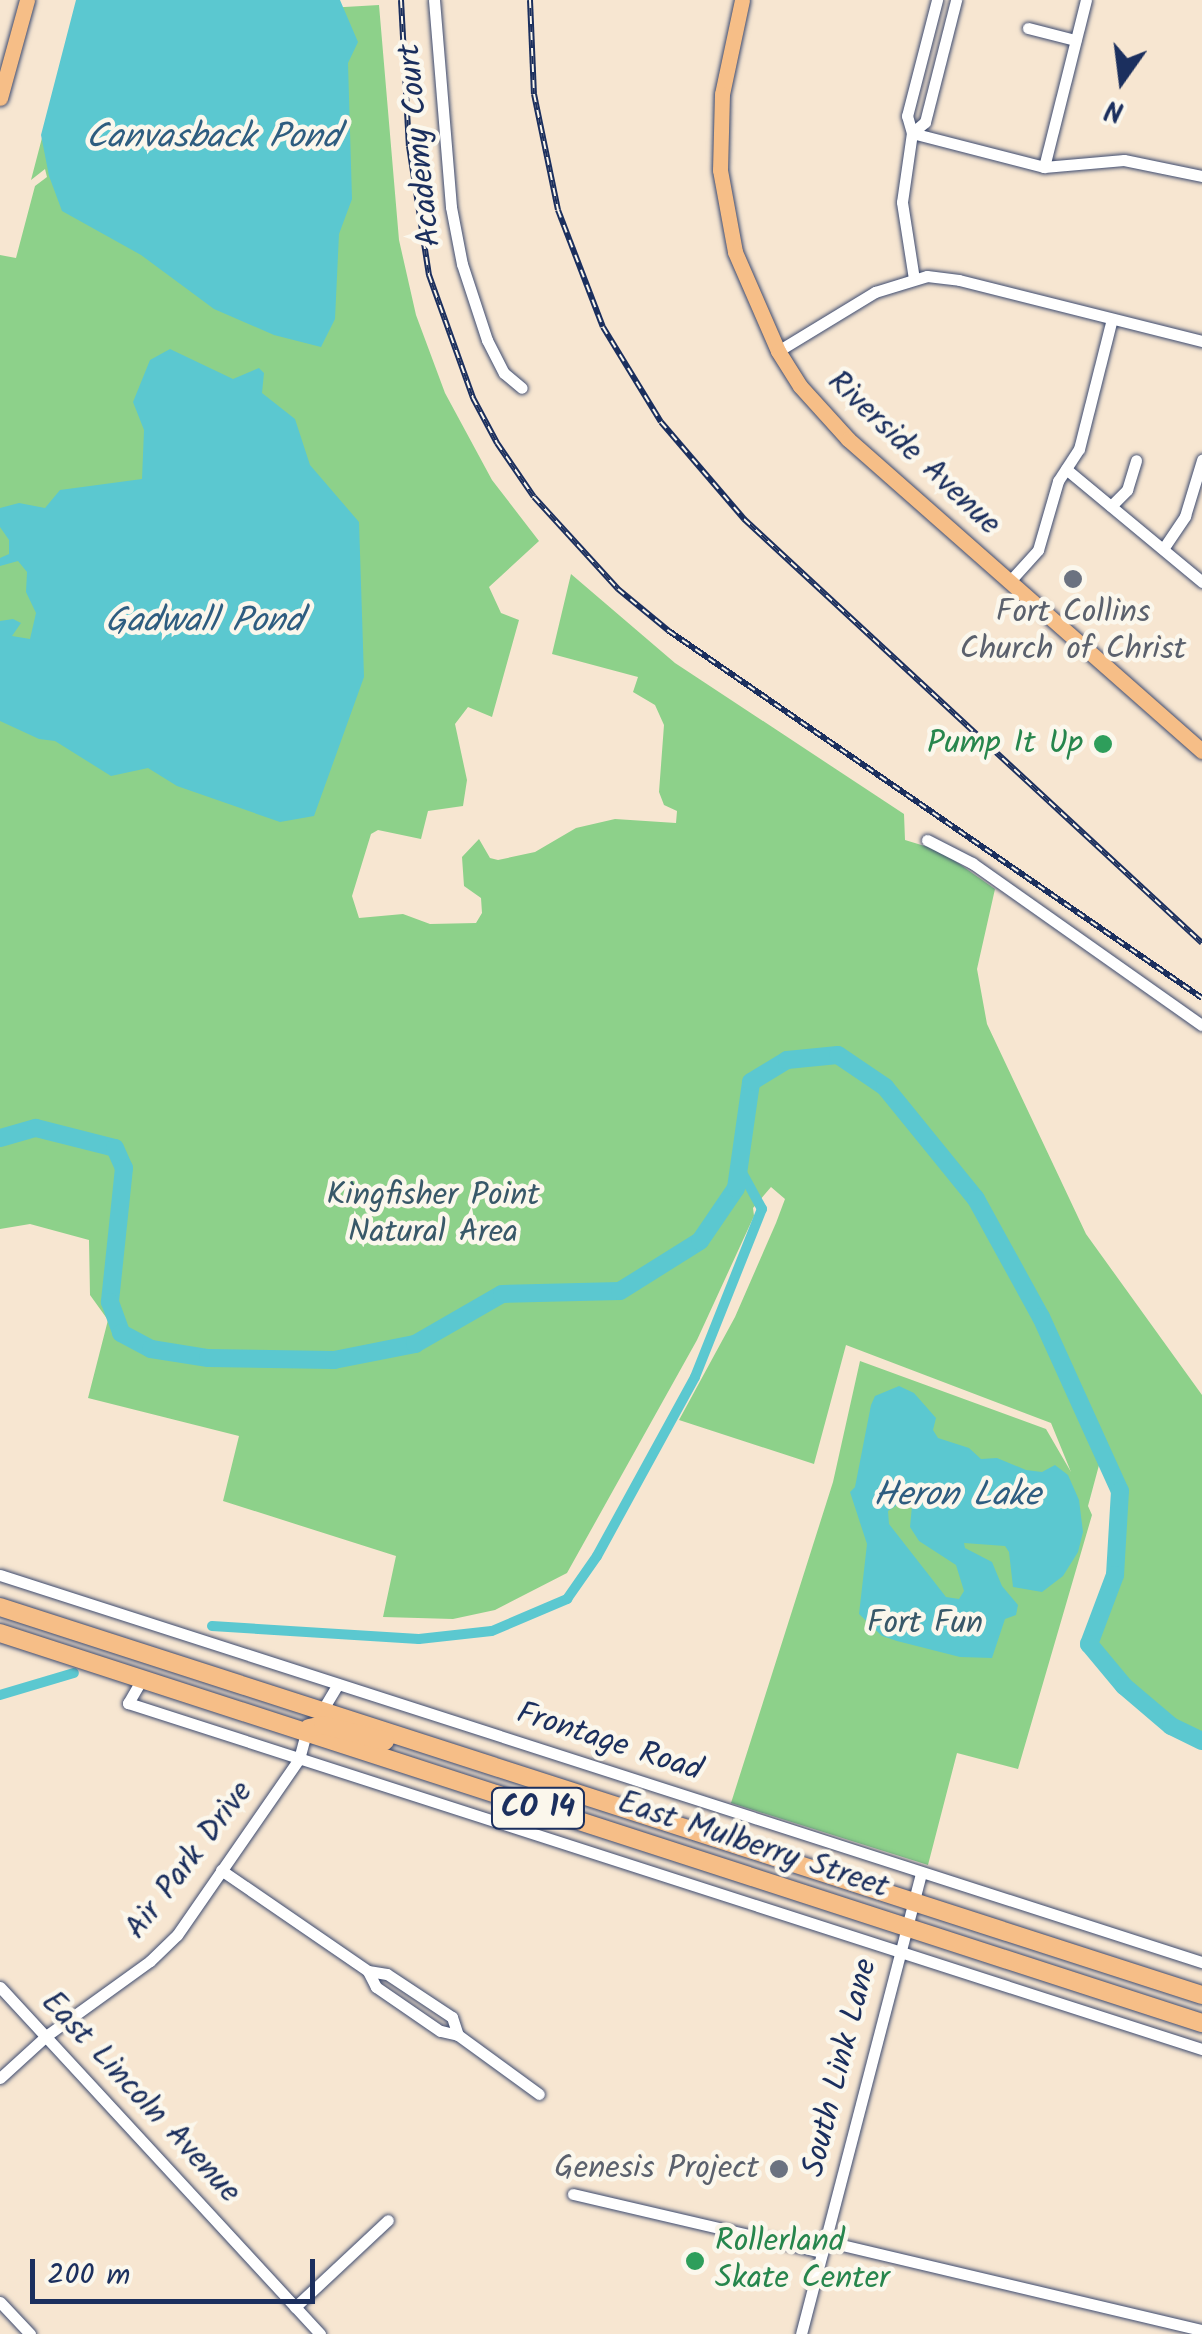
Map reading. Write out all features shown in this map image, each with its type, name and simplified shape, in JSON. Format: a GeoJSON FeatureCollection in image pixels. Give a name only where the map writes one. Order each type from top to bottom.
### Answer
{"type":"FeatureCollection","features":[{"type":"Feature","properties":{"kind":"highway","name":"East Mulberry Street"},"geometry":{"type":"LineString","coordinates":[[6,1609],[1202,1995]]}},
{"type":"Feature","properties":{"kind":"highway"},"geometry":{"type":"LineString","coordinates":[[6,1609],[118,1654],[273,1706],[306,1732],[322,1725],[455,1752]]}},
{"type":"Feature","properties":{"kind":"highway","name":"East Mulberry Street"},"geometry":{"type":"LineString","coordinates":[[0,1633],[1202,2023]]}},
{"type":"Feature","properties":{"kind":"highway"},"geometry":{"type":"LineString","coordinates":[[1134,2002],[1202,2014]]}},
{"type":"Feature","properties":{"kind":"main road"},"geometry":{"type":"LineString","coordinates":[[0,98],[27,0]]}},
{"type":"Feature","properties":{"kind":"main road","name":"Riverside Avenue"},"geometry":{"type":"LineString","coordinates":[[742,0],[722,94],[719,140],[723,200],[742,275],[778,351],[827,418],[1202,751]]}},
{"type":"Feature","properties":{"kind":"street","name":"Academy Court"},"geometry":{"type":"LineString","coordinates":[[434,0],[449,188],[462,264],[487,340],[504,373],[522,388]]}},
{"type":"Feature","properties":{"kind":"street"},"geometry":{"type":"LineString","coordinates":[[914,279],[902,202],[912,133],[907,116],[937,0]]}},
{"type":"Feature","properties":{"kind":"street"},"geometry":{"type":"LineString","coordinates":[[912,133],[925,122],[956,0]]}},
{"type":"Feature","properties":{"kind":"street"},"geometry":{"type":"LineString","coordinates":[[1044,167],[1086,0]]}},
{"type":"Feature","properties":{"kind":"street"},"geometry":{"type":"LineString","coordinates":[[1028,28],[1076,40]]}},
{"type":"Feature","properties":{"kind":"street"},"geometry":{"type":"LineString","coordinates":[[912,133],[1044,167],[1124,160],[1202,175]]}},
{"type":"Feature","properties":{"kind":"street"},"geometry":{"type":"LineString","coordinates":[[778,351],[876,292],[914,279],[960,280],[1202,342]]}},
{"type":"Feature","properties":{"kind":"street"},"geometry":{"type":"LineString","coordinates":[[1010,581],[1042,542],[1058,480],[1079,449],[1112,319]]}},
{"type":"Feature","properties":{"kind":"street"},"geometry":{"type":"LineString","coordinates":[[1111,506],[1126,490],[1136,460]]}},
{"type":"Feature","properties":{"kind":"street"},"geometry":{"type":"LineString","coordinates":[[1164,549],[1185,516],[1202,460]]}},
{"type":"Feature","properties":{"kind":"street"},"geometry":{"type":"LineString","coordinates":[[1066,469],[1202,582]]}},
{"type":"Feature","properties":{"kind":"street"},"geometry":{"type":"LineString","coordinates":[[927,840],[972,863],[1202,1025]]}},
{"type":"Feature","properties":{"kind":"street","name":"Frontage Road"},"geometry":{"type":"LineString","coordinates":[[0,1575],[1202,1962]]}},
{"type":"Feature","properties":{"kind":"street"},"geometry":{"type":"LineString","coordinates":[[142,1679],[128,1703],[1202,2049]]}},
{"type":"Feature","properties":{"kind":"street"},"geometry":{"type":"LineString","coordinates":[[323,1710],[338,1684]]}},
{"type":"Feature","properties":{"kind":"street","name":"Air Park Drive"},"geometry":{"type":"LineString","coordinates":[[0,2078],[46,2036],[150,1961],[182,1928],[299,1759],[306,1732]]}},
{"type":"Feature","properties":{"kind":"street"},"geometry":{"type":"LineString","coordinates":[[221,1870],[368,1971],[376,1988],[440,2031],[458,2035],[540,2094]]}},
{"type":"Feature","properties":{"kind":"street","name":"South Link Lane"},"geometry":{"type":"LineString","coordinates":[[801,2334],[921,1873]]}},
{"type":"Feature","properties":{"kind":"street","name":"East Lincoln Avenue"},"geometry":{"type":"LineString","coordinates":[[0,1986],[320,2334]]}},
{"type":"Feature","properties":{"kind":"street"},"geometry":{"type":"LineString","coordinates":[[574,2194],[1202,2330]]}},
{"type":"Feature","properties":{"kind":"street"},"geometry":{"type":"LineString","coordinates":[[295,2307],[388,2220]]}},
{"type":"Feature","properties":{"kind":"street"},"geometry":{"type":"LineString","coordinates":[[0,2302],[30,2334]]}},
{"type":"Feature","properties":{"kind":"green space","name":"Kingfisher Point Natural Area"},"geometry":{"type":"Polygon","coordinates":[[[78,0],[226,14],[379,5],[399,240],[416,315],[445,393],[492,480],[539,541],[489,587],[501,613],[519,620],[492,717],[468,707],[455,724],[467,780],[463,806],[428,811],[421,839],[378,830],[371,834],[352,896],[359,918],[403,914],[430,924],[476,923],[482,913],[481,898],[464,886],[462,857],[479,839],[490,858],[498,860],[535,852],[576,828],[615,819],[676,823],[677,811],[664,805],[659,792],[664,725],[655,705],[633,692],[638,677],[552,654],[571,574],[675,663],[904,814],[905,840],[941,851],[995,889],[977,969],[987,1024],[1086,1234],[1202,1395],[1202,1741],[1171,1726],[1124,1686],[1089,1644],[1115,1575],[1120,1491],[1102,1454],[1088,1506],[1092,1515],[1018,1769],[957,1753],[928,1865],[731,1803],[833,1482],[860,1361],[1046,1429],[1071,1472],[1051,1423],[846,1345],[814,1464],[679,1420],[735,1317],[776,1223],[785,1199],[771,1187],[753,1208],[754,1216],[697,1340],[567,1573],[495,1610],[453,1619],[383,1617],[396,1556],[223,1501],[239,1436],[88,1398],[108,1320],[90,1295],[89,1240],[30,1224],[0,1229],[0,255],[16,258],[35,186],[47,177],[45,169],[31,180],[78,0]]]}},
{"type":"Feature","properties":{"kind":"water","name":"Canvasback Pond"},"geometry":{"type":"Polygon","coordinates":[[[76,0],[340,0],[358,42],[348,63],[352,199],[339,234],[335,319],[321,347],[274,335],[214,309],[141,255],[62,211],[49,176],[41,135],[76,0]]]}},
{"type":"Feature","properties":{"kind":"water","name":"Gadwall Pond"},"geometry":{"type":"Polygon","coordinates":[[[170,349],[233,379],[259,368],[264,373],[262,393],[295,419],[310,465],[359,522],[364,677],[314,816],[280,822],[177,786],[148,768],[111,776],[55,741],[39,739],[0,721],[0,621],[13,619],[21,623],[12,636],[30,639],[36,613],[26,592],[27,572],[18,561],[0,566],[0,558],[9,554],[9,540],[0,527],[0,508],[19,503],[45,508],[60,490],[142,479],[144,430],[133,402],[150,360],[170,349]]]}},
{"type":"Feature","properties":{"kind":"water","name":"Heron Lake"},"geometry":{"type":"Polygon","coordinates":[[[899,1386],[914,1393],[936,1418],[933,1430],[938,1438],[969,1448],[981,1459],[997,1458],[1042,1472],[1055,1465],[1068,1475],[1079,1500],[1083,1532],[1078,1552],[1063,1576],[1042,1592],[1013,1587],[1005,1546],[964,1543],[965,1548],[992,1562],[1002,1586],[1018,1605],[1016,1615],[1005,1619],[992,1658],[960,1657],[897,1641],[882,1636],[859,1614],[867,1544],[850,1492],[855,1487],[875,1396],[899,1386]],[[902,1502],[888,1511],[889,1524],[946,1597],[959,1599],[964,1591],[956,1565],[919,1541],[910,1527],[912,1506],[902,1502]]]}},
{"type":"Feature","properties":{"kind":"waterway"},"geometry":{"type":"LineString","coordinates":[[0,1138],[36,1128],[115,1148],[124,1168],[110,1302],[121,1333],[151,1349],[208,1358],[334,1360],[415,1344],[502,1294],[620,1291],[700,1241],[736,1188],[751,1082],[787,1060],[838,1055],[885,1087],[976,1199],[1041,1317],[1120,1491],[1115,1575],[1089,1644],[1124,1686],[1171,1726],[1202,1741]]}},
{"type":"Feature","properties":{"kind":"waterway"},"geometry":{"type":"LineString","coordinates":[[212,1626],[419,1639],[492,1631],[567,1599],[597,1556],[695,1377],[762,1209],[739,1167]]}},
{"type":"Feature","properties":{"kind":"waterway"},"geometry":{"type":"LineString","coordinates":[[0,1695],[74,1673]]}},
{"type":"Feature","properties":{"kind":"railway"},"geometry":{"type":"LineString","coordinates":[[401,0],[409,146],[429,275],[473,398],[497,443],[534,497],[618,589],[669,631],[1202,998]]}},
{"type":"Feature","properties":{"kind":"railway"},"geometry":{"type":"LineString","coordinates":[[530,0],[534,94],[558,210],[603,327],[661,422],[744,519],[1202,943]]}},
{"type":"Feature","properties":{"kind":"place","name":"Fort Collins Church of Christ"},"geometry":{"type":"Point","coordinates":[1073,579]}},
{"type":"Feature","properties":{"kind":"place","name":"Pump It Up"},"geometry":{"type":"Point","coordinates":[1103,744]}},
{"type":"Feature","properties":{"kind":"place","name":"Genesis Project"},"geometry":{"type":"Point","coordinates":[779,2169]}},
{"type":"Feature","properties":{"kind":"place","name":"Rollerland Skate Center"},"geometry":{"type":"Point","coordinates":[695,2261]}},
{"type":"Feature","properties":{"kind":"park label","name":"Fort Fun"},"geometry":{"type":"Point","coordinates":[925,1624]}}]}
